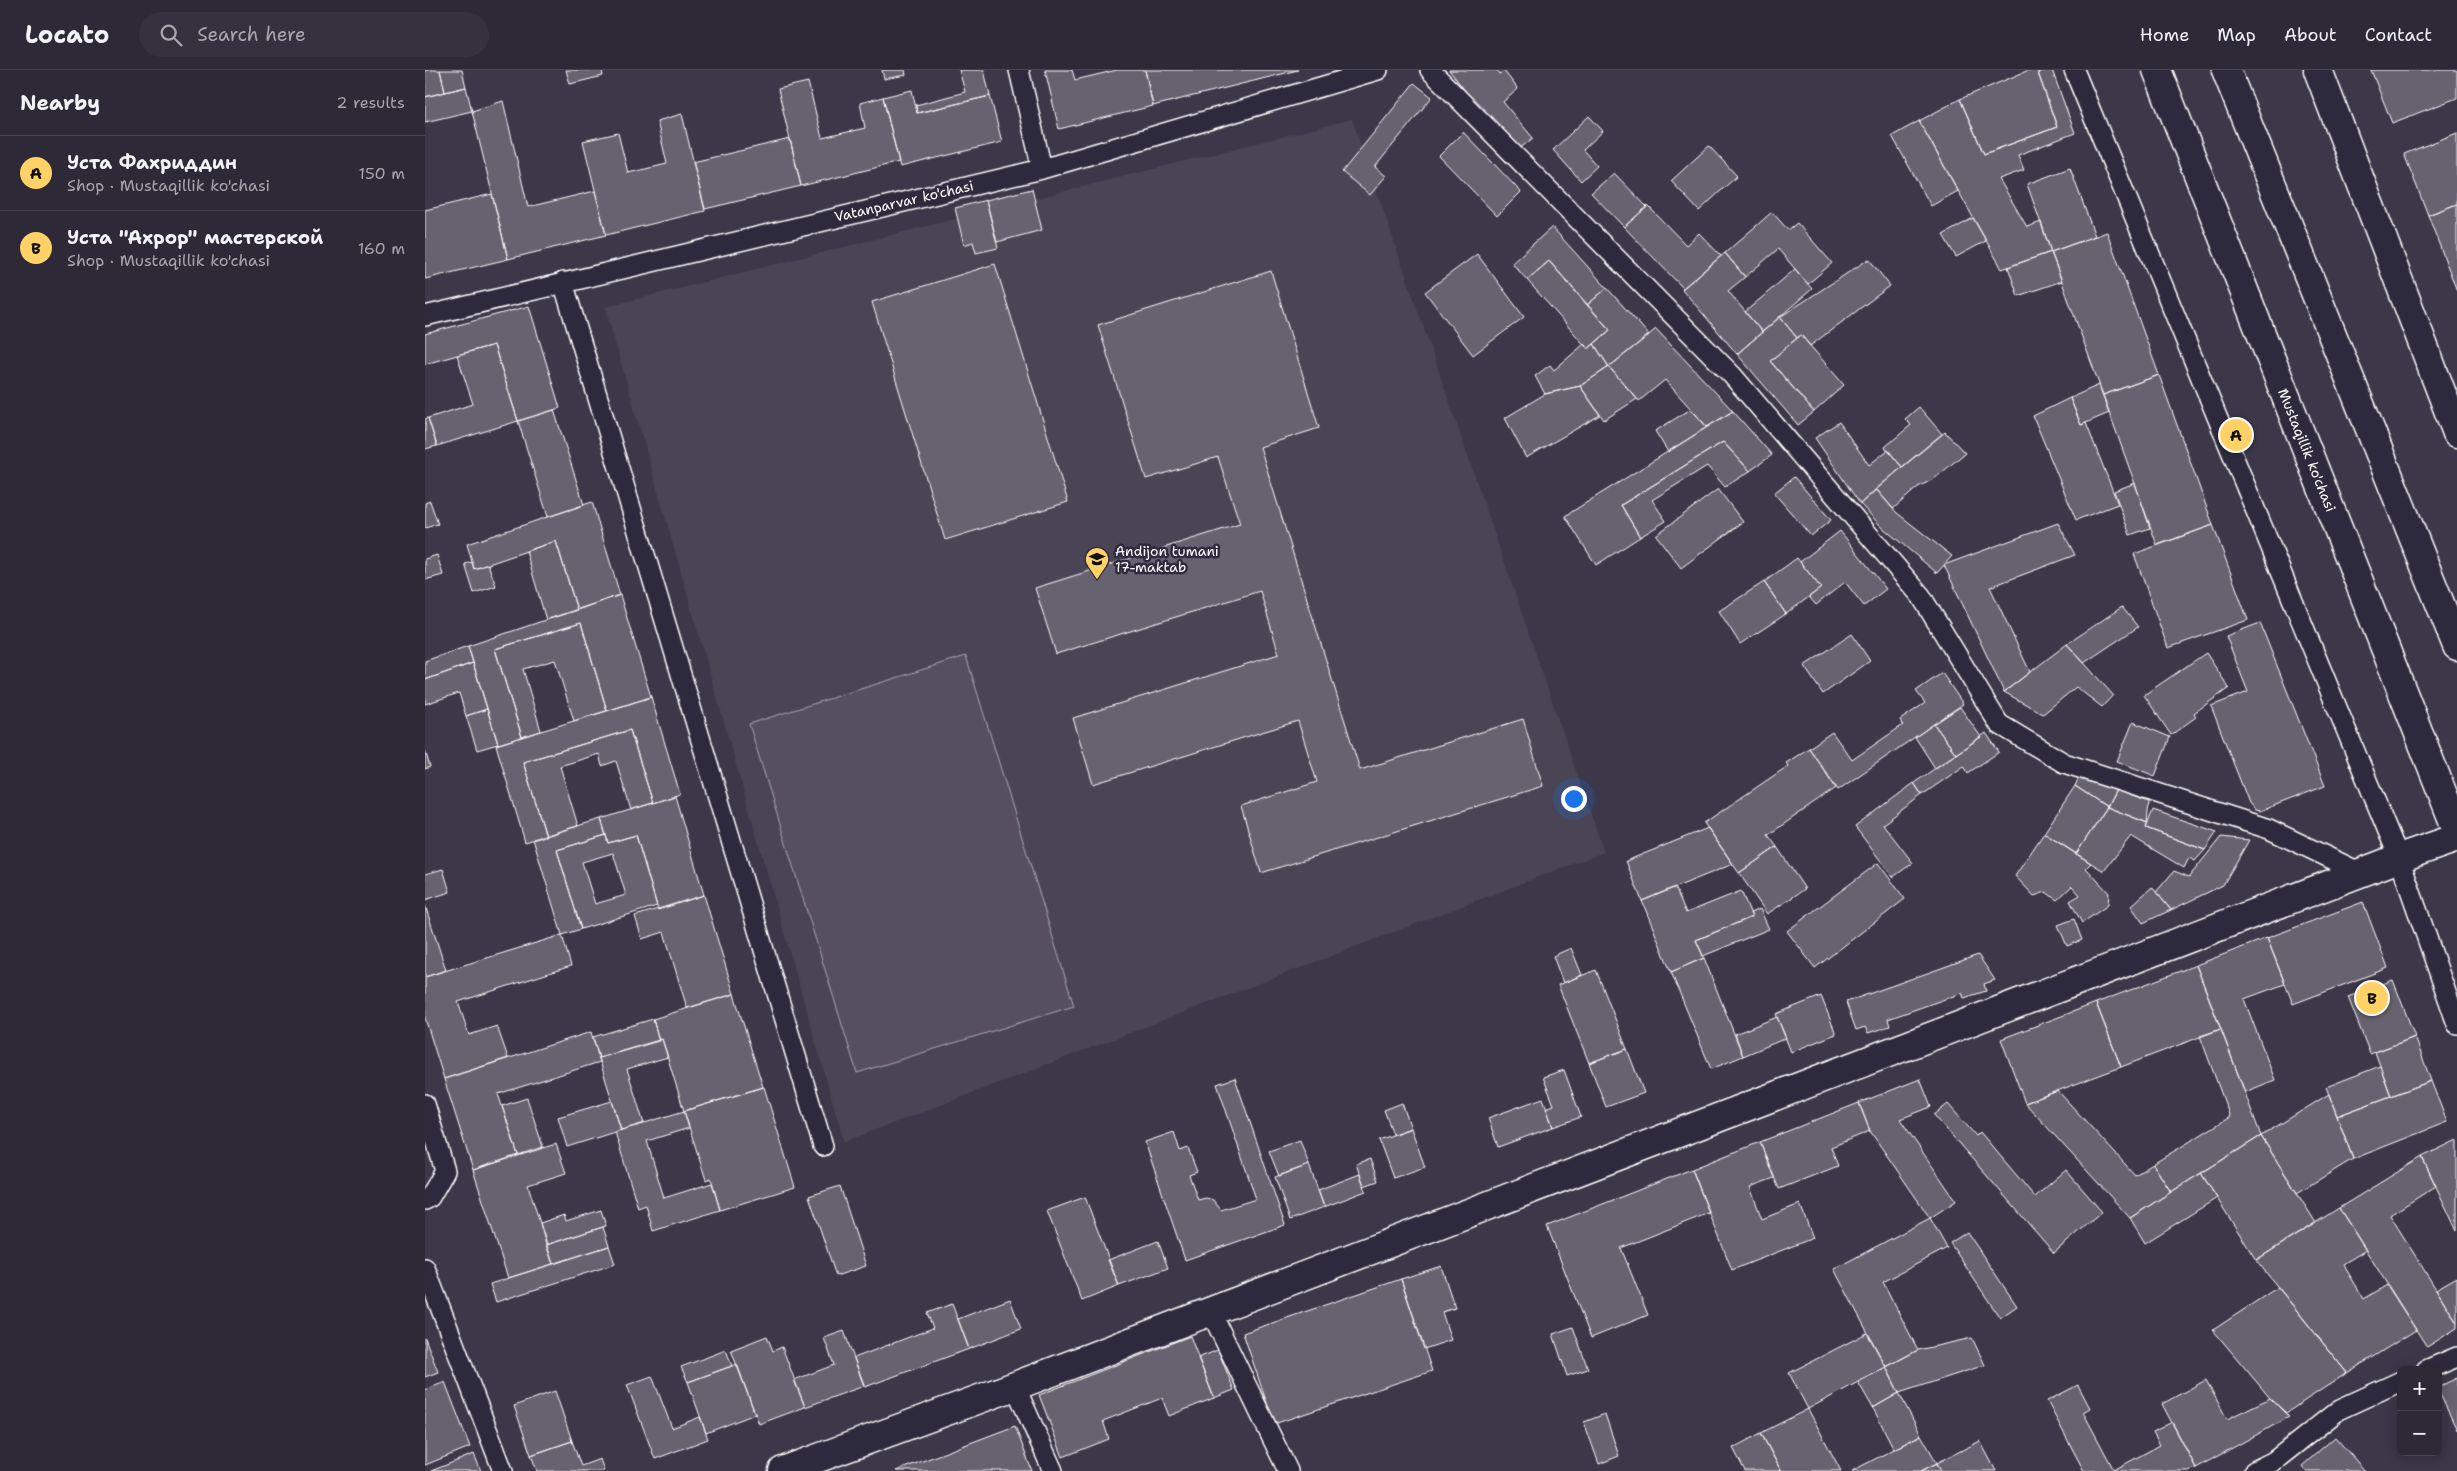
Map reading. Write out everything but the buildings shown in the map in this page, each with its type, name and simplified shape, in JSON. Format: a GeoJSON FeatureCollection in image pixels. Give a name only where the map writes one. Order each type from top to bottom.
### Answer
{"type":"FeatureCollection","features":[{"type":"Feature","properties":{"kind":"street","name":"Mustaqillik ko'chasi"},"geometry":{"type":"LineString","coordinates":[[2157,70],[2457,830]]}},
{"type":"Feature","properties":{"kind":"street"},"geometry":{"type":"LineString","coordinates":[[2226,70],[2457,646]]}},
{"type":"Feature","properties":{"kind":"street"},"geometry":{"type":"LineString","coordinates":[[2318,70],[2457,433]]}},
{"type":"Feature","properties":{"kind":"street"},"geometry":{"type":"LineString","coordinates":[[783,1471],[1015,1386],[1210,1310],[2399,858],[2457,838]]}},
{"type":"Feature","properties":{"kind":"lane"},"geometry":{"type":"LineString","coordinates":[[1019,70],[1042,169]]}},
{"type":"Feature","properties":{"kind":"lane","name":"Vatanparvar ko'chasi"},"geometry":{"type":"LineString","coordinates":[[425,316],[1042,169],[1378,70]]}},
{"type":"Feature","properties":{"kind":"lane"},"geometry":{"type":"LineString","coordinates":[[1430,70],[1732,375],[1921,596],[1999,724],[2064,763],[2269,829],[2361,873]]}},
{"type":"Feature","properties":{"kind":"lane"},"geometry":{"type":"LineString","coordinates":[[2074,70],[2399,858],[2457,1024]]}},
{"type":"Feature","properties":{"kind":"lane"},"geometry":{"type":"LineString","coordinates":[[563,282],[823,1146]]}},
{"type":"Feature","properties":{"kind":"lane"},"geometry":{"type":"LineString","coordinates":[[425,1104],[445,1171],[430,1197],[425,1200]]}},
{"type":"Feature","properties":{"kind":"lane"},"geometry":{"type":"LineString","coordinates":[[425,1268],[503,1471]]}},
{"type":"Feature","properties":{"kind":"lane"},"geometry":{"type":"LineString","coordinates":[[1210,1310],[1288,1471]]}},
{"type":"Feature","properties":{"kind":"lane"},"geometry":{"type":"LineString","coordinates":[[2436,1366],[2457,1357]]}},
{"type":"Feature","properties":{"kind":"lane"},"geometry":{"type":"LineString","coordinates":[[2254,1471],[2279,1466],[2339,1409],[2397,1383]]}},
{"type":"Feature","properties":{"kind":"lane"},"geometry":{"type":"LineString","coordinates":[[1015,1386],[1053,1471]]}},
{"type":"Feature","properties":{"kind":"shaded area","name":"Andijon tumani 17-maktab"},"geometry":{"type":"Polygon","coordinates":[[[1352,119],[1604,852],[844,1142],[605,307],[1352,119]]]}},
{"type":"Feature","properties":{"kind":"shaded area"},"geometry":{"type":"Polygon","coordinates":[[[966,656],[1074,1006],[857,1073],[749,724],[966,656]]]}},
{"type":"Feature","properties":{"kind":"place","name":"Уста Фахриддин"},"geometry":{"type":"Point","coordinates":[2236,435]}},
{"type":"Feature","properties":{"kind":"place","name":"Andijon tumani 17-maktab"},"geometry":{"type":"Point","coordinates":[1097,580]}},
{"type":"Feature","properties":{"kind":"place","name":"Уста \"Ахрор\" мастерской"},"geometry":{"type":"Point","coordinates":[2372,998]}}]}
